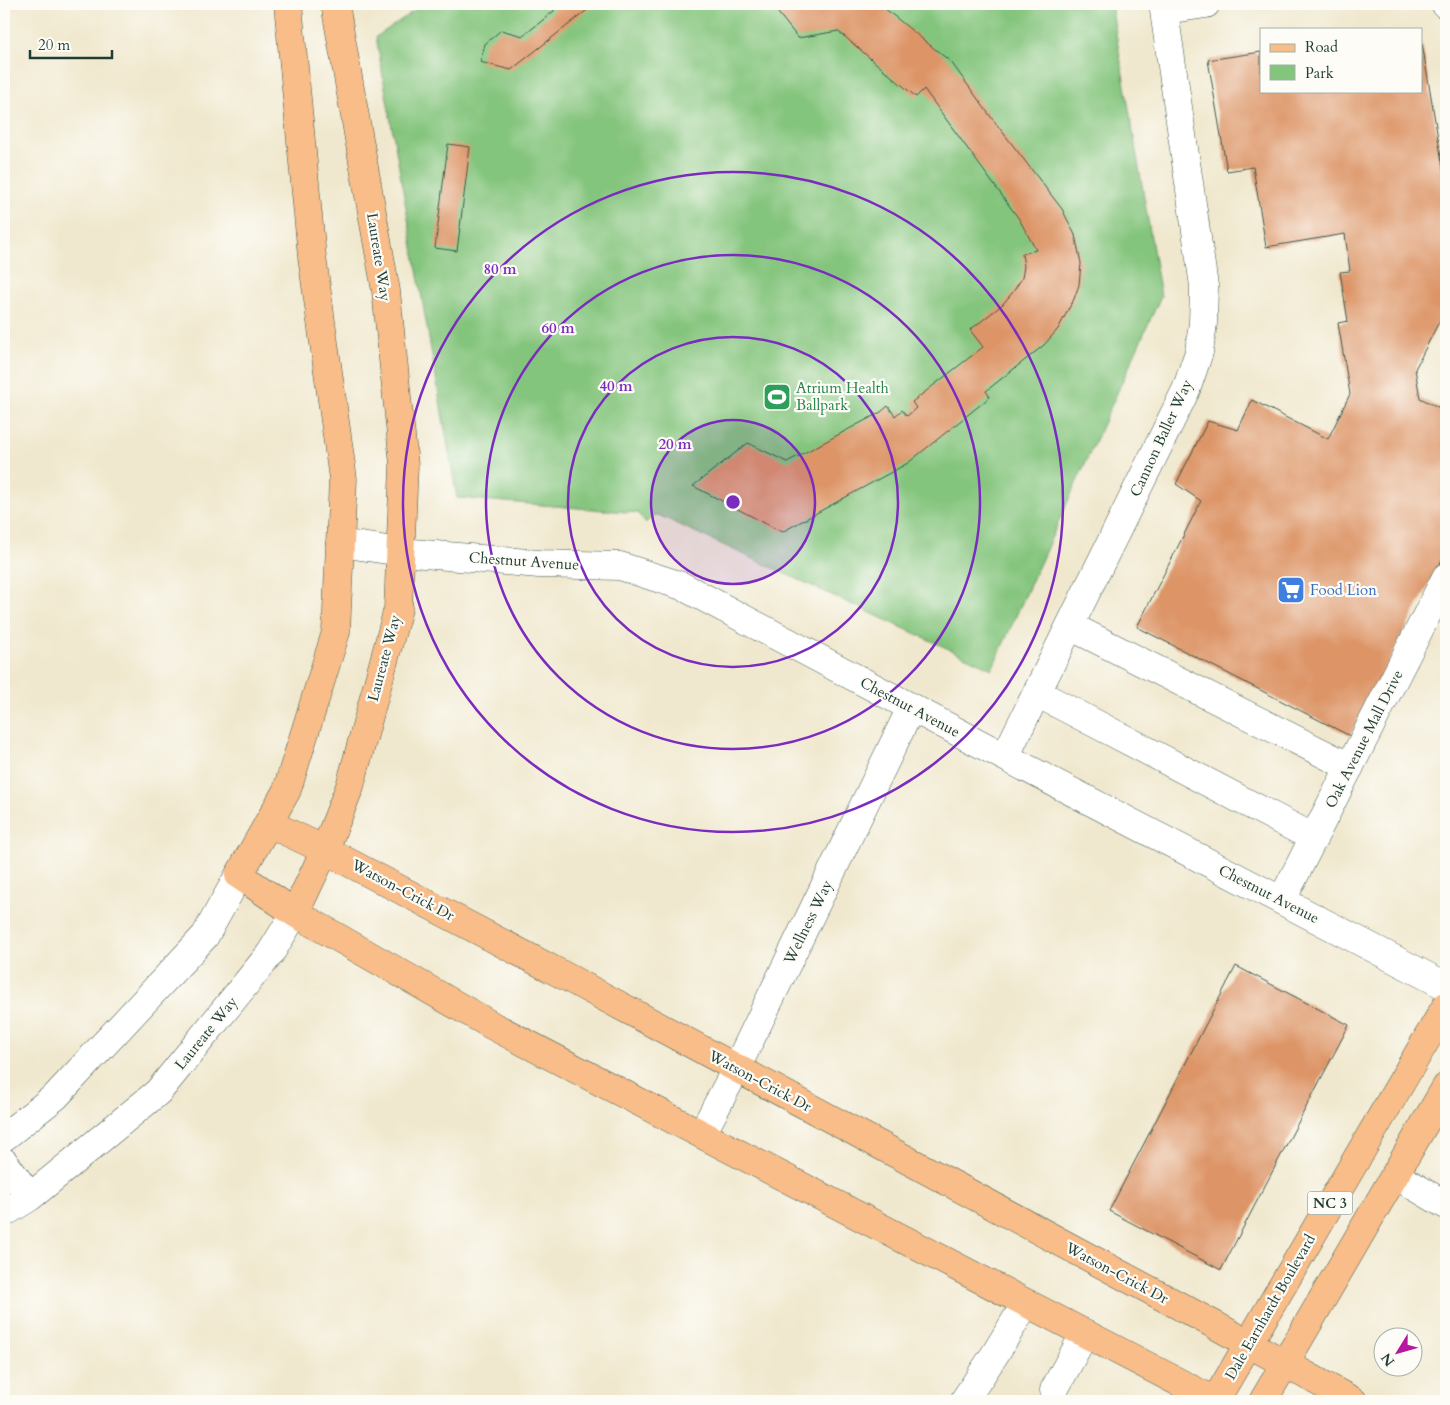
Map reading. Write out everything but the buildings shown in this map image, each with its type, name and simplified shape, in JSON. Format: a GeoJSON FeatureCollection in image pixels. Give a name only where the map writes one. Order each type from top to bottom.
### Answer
{"type":"FeatureCollection","features":[{"type":"Feature","properties":{"kind":"main road"},"geometry":{"type":"LineString","coordinates":[[288,4],[312,257],[344,479],[336,632],[287,790],[239,875],[295,913],[493,1026],[1215,1401]]}},
{"type":"Feature","properties":{"kind":"main road","name":"Laureate Way"},"geometry":{"type":"LineString","coordinates":[[295,913],[325,850],[350,786],[398,608],[404,465],[386,291],[336,4]]}},
{"type":"Feature","properties":{"kind":"main road","name":"Watson-Crick Dr"},"geometry":{"type":"LineString","coordinates":[[268,824],[325,850],[1353,1401]]}},
{"type":"Feature","properties":{"kind":"main road","name":"Dale Earnhardt Boulevard"},"geometry":{"type":"LineString","coordinates":[[1215,1401],[1446,1006]]}},
{"type":"Feature","properties":{"kind":"main road","name":"NC 3"},"geometry":{"type":"LineString","coordinates":[[1285,1363],[1446,1087]]}},
{"type":"Feature","properties":{"kind":"main road"},"geometry":{"type":"LineString","coordinates":[[1263,1401],[1285,1363]]}},
{"type":"Feature","properties":{"kind":"street"},"geometry":{"type":"LineString","coordinates":[[1164,7],[1206,4]]}},
{"type":"Feature","properties":{"kind":"street","name":"Cannon Baller Way"},"geometry":{"type":"LineString","coordinates":[[1005,757],[1186,390],[1198,352],[1203,323],[1204,286],[1164,7]]}},
{"type":"Feature","properties":{"kind":"street","name":"Chestnut Avenue"},"geometry":{"type":"LineString","coordinates":[[340,543],[400,552],[539,564],[620,566],[682,586],[1005,757],[1446,986]]}},
{"type":"Feature","properties":{"kind":"street","name":"Oak Avenue Mall Drive"},"geometry":{"type":"LineString","coordinates":[[1282,900],[1446,577]]}},
{"type":"Feature","properties":{"kind":"street"},"geometry":{"type":"LineString","coordinates":[[1070,626],[1350,767]]}},
{"type":"Feature","properties":{"kind":"street"},"geometry":{"type":"LineString","coordinates":[[1037,693],[1314,838]]}},
{"type":"Feature","properties":{"kind":"street","name":"Wellness Way"},"geometry":{"type":"LineString","coordinates":[[702,1134],[736,1069],[912,708]]}},
{"type":"Feature","properties":{"kind":"street"},"geometry":{"type":"LineString","coordinates":[[4,1137],[56,1096],[205,936],[239,875]]}},
{"type":"Feature","properties":{"kind":"street","name":"Laureate Way"},"geometry":{"type":"LineString","coordinates":[[4,1213],[30,1197],[158,1092],[270,954],[295,913]]}},
{"type":"Feature","properties":{"kind":"street"},"geometry":{"type":"LineString","coordinates":[[4,1162],[30,1197]]}},
{"type":"Feature","properties":{"kind":"street"},"geometry":{"type":"LineString","coordinates":[[1395,1175],[1446,1205]]}},
{"type":"Feature","properties":{"kind":"street"},"geometry":{"type":"LineString","coordinates":[[964,1401],[996,1354],[1026,1303]]}},
{"type":"Feature","properties":{"kind":"street"},"geometry":{"type":"LineString","coordinates":[[1054,1390],[1085,1333]]}},
{"type":"Feature","properties":{"kind":"green space","name":"Atrium Health Ballpark"},"geometry":{"type":"Polygon","coordinates":[[[424,4],[1111,4],[1161,296],[992,669],[658,515],[655,515],[645,523],[638,513],[457,498],[376,37],[424,4]]]}},
{"type":"Feature","properties":{"kind":"place","name":"Atrium Health Ballpark"},"geometry":{"type":"Point","coordinates":[777,397]}},
{"type":"Feature","properties":{"kind":"place","name":"Food Lion"},"geometry":{"type":"Point","coordinates":[1291,590]}}]}
